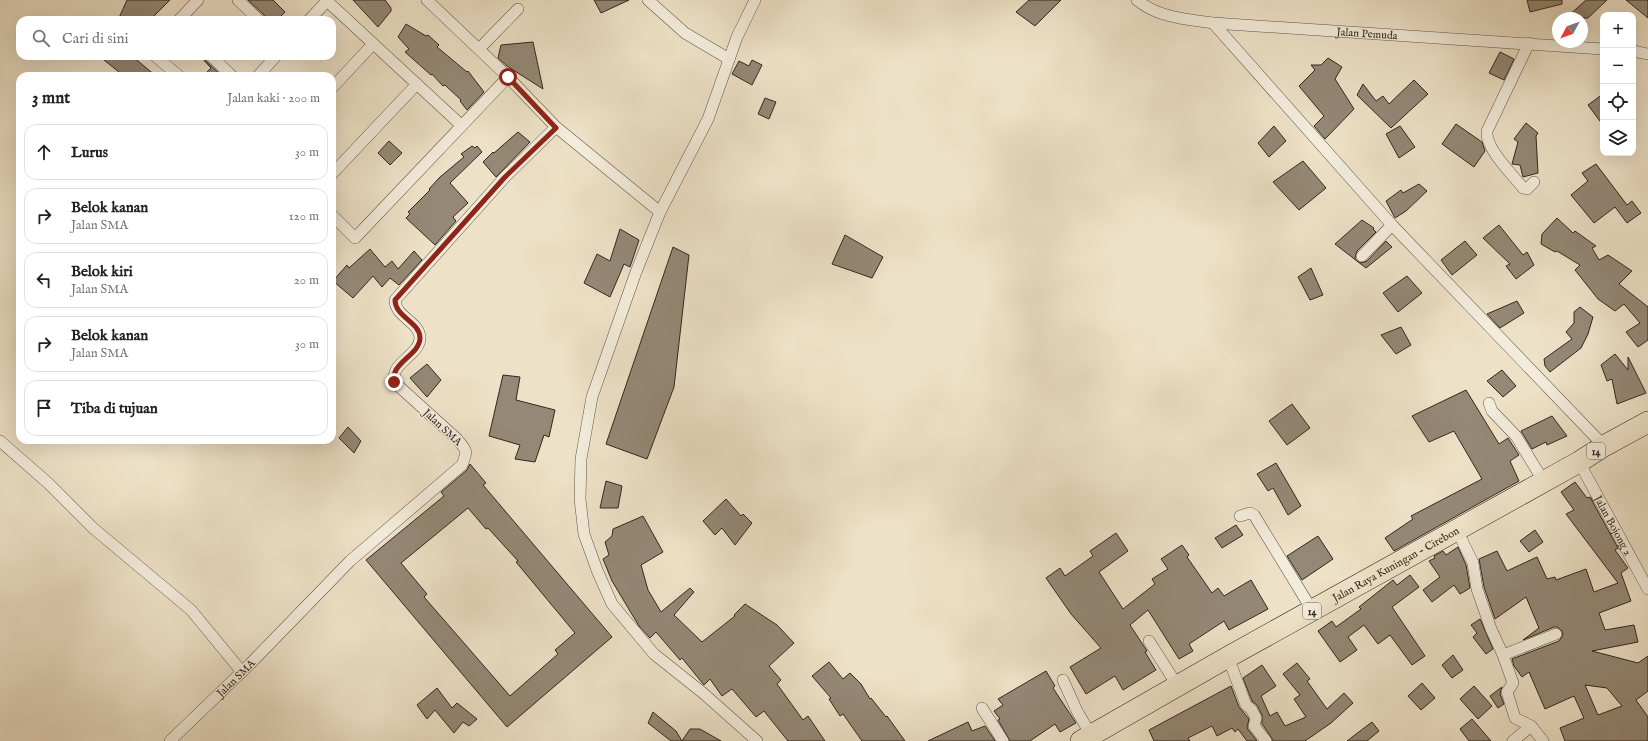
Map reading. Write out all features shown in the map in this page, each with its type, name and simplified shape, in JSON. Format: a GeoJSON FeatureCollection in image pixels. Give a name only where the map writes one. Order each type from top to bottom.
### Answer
{"type":"FeatureCollection","features":[{"type":"Feature","properties":{"kind":"highway","name":"Jalan Raya Kuningan - Cirebon"},"geometry":{"type":"LineString","coordinates":[[1086,738],[1228,656],[1544,482],[1648,422]]}},
{"type":"Feature","properties":{"kind":"street"},"geometry":{"type":"LineString","coordinates":[[183,16],[198,0]]}},
{"type":"Feature","properties":{"kind":"street"},"geometry":{"type":"LineString","coordinates":[[238,0],[255,16]]}},
{"type":"Feature","properties":{"kind":"street"},"geometry":{"type":"LineString","coordinates":[[313,16],[327,0],[461,125]]}},
{"type":"Feature","properties":{"kind":"street"},"geometry":{"type":"LineString","coordinates":[[648,0],[685,33],[729,59]]}},
{"type":"Feature","properties":{"kind":"street"},"geometry":{"type":"LineString","coordinates":[[755,0],[737,37],[708,119],[660,212],[636,272],[592,397],[581,459],[580,499],[584,534],[597,570],[612,604],[654,654],[703,693],[757,741]]}},
{"type":"Feature","properties":{"kind":"street","name":"Jalan Pemuda"},"geometry":{"type":"LineString","coordinates":[[1137,0],[1156,12],[1173,18],[1213,23],[1600,49]]}},
{"type":"Feature","properties":{"kind":"street"},"geometry":{"type":"LineString","coordinates":[[431,1],[508,77],[556,128],[660,212]]}},
{"type":"Feature","properties":{"kind":"street"},"geometry":{"type":"LineString","coordinates":[[479,48],[518,9]]}},
{"type":"Feature","properties":{"kind":"street"},"geometry":{"type":"LineString","coordinates":[[1213,23],[1392,224],[1604,446]]}},
{"type":"Feature","properties":{"kind":"street"},"geometry":{"type":"LineString","coordinates":[[1529,43],[1487,131],[1487,137],[1493,149],[1523,188],[1527,189],[1534,182]]}},
{"type":"Feature","properties":{"kind":"street"},"geometry":{"type":"LineString","coordinates":[[336,84],[373,44]]}},
{"type":"Feature","properties":{"kind":"street"},"geometry":{"type":"LineString","coordinates":[[1636,52],[1648,54]]}},
{"type":"Feature","properties":{"kind":"street"},"geometry":{"type":"LineString","coordinates":[[160,60],[174,72]]}},
{"type":"Feature","properties":{"kind":"street"},"geometry":{"type":"LineString","coordinates":[[215,60],[228,72]]}},
{"type":"Feature","properties":{"kind":"street"},"geometry":{"type":"LineString","coordinates":[[262,72],[272,60]]}},
{"type":"Feature","properties":{"kind":"street"},"geometry":{"type":"LineString","coordinates":[[336,219],[355,238],[508,77]]}},
{"type":"Feature","properties":{"kind":"street"},"geometry":{"type":"LineString","coordinates":[[336,170],[417,84]]}},
{"type":"Feature","properties":{"kind":"street","name":"Jalan SMA"},"geometry":{"type":"LineString","coordinates":[[170,741],[242,672],[350,561],[462,465],[467,452],[466,449],[394,382],[396,369],[417,347],[420,339],[419,331],[398,310],[395,305],[395,300],[505,177],[556,128]]}},
{"type":"Feature","properties":{"kind":"street"},"geometry":{"type":"LineString","coordinates":[[1362,256],[1392,224]]}},
{"type":"Feature","properties":{"kind":"street"},"geometry":{"type":"LineString","coordinates":[[1490,403],[1492,411],[1516,436],[1544,482]]}},
{"type":"Feature","properties":{"kind":"street"},"geometry":{"type":"LineString","coordinates":[[0,441],[48,483],[93,528],[191,610],[242,672]]}},
{"type":"Feature","properties":{"kind":"street","name":"Jalan Bojong 2"},"geometry":{"type":"LineString","coordinates":[[1579,462],[1648,589]]}},
{"type":"Feature","properties":{"kind":"street"},"geometry":{"type":"LineString","coordinates":[[1240,516],[1250,512],[1254,515],[1312,610]]}},
{"type":"Feature","properties":{"kind":"street"},"geometry":{"type":"LineString","coordinates":[[1457,530],[1473,563],[1477,589],[1491,629],[1503,654],[1513,683],[1507,692],[1515,718],[1531,726],[1543,741]]}},
{"type":"Feature","properties":{"kind":"street"},"geometry":{"type":"LineString","coordinates":[[1503,654],[1556,634]]}},
{"type":"Feature","properties":{"kind":"street"},"geometry":{"type":"LineString","coordinates":[[1149,641],[1178,685]]}},
{"type":"Feature","properties":{"kind":"street"},"geometry":{"type":"LineString","coordinates":[[1228,656],[1246,705],[1251,709],[1256,718],[1254,726],[1266,741]]}},
{"type":"Feature","properties":{"kind":"street"},"geometry":{"type":"LineString","coordinates":[[1063,680],[1077,711],[1086,738]]}},
{"type":"Feature","properties":{"kind":"street"},"geometry":{"type":"LineString","coordinates":[[982,708],[1003,741]]}},
{"type":"Feature","properties":{"kind":"street"},"geometry":{"type":"LineString","coordinates":[[1513,741],[1531,726]]}},
{"type":"Feature","properties":{"kind":"building"},"geometry":{"type":"Polygon","coordinates":[[[127,0],[170,0],[154,16],[120,16],[127,0]]]}},
{"type":"Feature","properties":{"kind":"building"},"geometry":{"type":"Polygon","coordinates":[[[248,0],[273,0],[285,12],[281,16],[264,15],[248,0]]]}},
{"type":"Feature","properties":{"kind":"building"},"geometry":{"type":"Polygon","coordinates":[[[353,0],[385,0],[391,8],[391,11],[378,27],[353,0]]]}},
{"type":"Feature","properties":{"kind":"building"},"geometry":{"type":"Polygon","coordinates":[[[594,0],[629,0],[601,13],[594,0]]]}},
{"type":"Feature","properties":{"kind":"building"},"geometry":{"type":"Polygon","coordinates":[[[1029,0],[1061,0],[1035,26],[1016,12],[1029,0]]]}},
{"type":"Feature","properties":{"kind":"building"},"geometry":{"type":"Polygon","coordinates":[[[1527,0],[1562,0],[1562,4],[1530,12],[1527,0]]]}},
{"type":"Feature","properties":{"kind":"building"},"geometry":{"type":"Polygon","coordinates":[[[1586,0],[1607,0],[1588,18],[1588,12],[1573,12],[1586,0]]]}},
{"type":"Feature","properties":{"kind":"building"},"geometry":{"type":"Polygon","coordinates":[[[1626,0],[1648,0],[1648,18],[1626,0]]]}},
{"type":"Feature","properties":{"kind":"building"},"geometry":{"type":"Polygon","coordinates":[[[406,24],[426,36],[428,35],[439,45],[437,47],[467,72],[468,71],[484,92],[467,110],[460,101],[461,100],[445,85],[443,86],[432,74],[431,75],[405,52],[409,49],[398,37],[406,24]]]}},
{"type":"Feature","properties":{"kind":"building"},"geometry":{"type":"Polygon","coordinates":[[[533,42],[543,89],[507,66],[498,58],[501,45],[533,42]]]}},
{"type":"Feature","properties":{"kind":"building"},"geometry":{"type":"Polygon","coordinates":[[[1500,52],[1514,59],[1504,80],[1489,73],[1500,52]]]}},
{"type":"Feature","properties":{"kind":"building"},"geometry":{"type":"Polygon","coordinates":[[[1328,58],[1342,67],[1335,79],[1354,109],[1325,139],[1314,126],[1324,116],[1299,86],[1315,70],[1311,65],[1321,65],[1328,58]]]}},
{"type":"Feature","properties":{"kind":"building"},"geometry":{"type":"Polygon","coordinates":[[[104,60],[137,60],[151,72],[119,72],[104,60]]]}},
{"type":"Feature","properties":{"kind":"building"},"geometry":{"type":"Polygon","coordinates":[[[204,60],[206,60],[218,72],[207,72],[211,68],[204,60]]]}},
{"type":"Feature","properties":{"kind":"building"},"geometry":{"type":"Polygon","coordinates":[[[752,60],[762,65],[752,85],[732,74],[739,61],[749,66],[752,60]]]}},
{"type":"Feature","properties":{"kind":"building"},"geometry":{"type":"Polygon","coordinates":[[[1414,80],[1428,94],[1391,128],[1357,95],[1363,84],[1376,101],[1383,96],[1389,104],[1414,80]]]}},
{"type":"Feature","properties":{"kind":"building"},"geometry":{"type":"Polygon","coordinates":[[[1600,96],[1600,121],[1588,105],[1600,96]]]}},
{"type":"Feature","properties":{"kind":"building"},"geometry":{"type":"Polygon","coordinates":[[[765,98],[776,102],[769,119],[758,114],[765,98]]]}},
{"type":"Feature","properties":{"kind":"building"},"geometry":{"type":"Polygon","coordinates":[[[1526,123],[1538,133],[1536,136],[1538,173],[1523,177],[1520,165],[1512,164],[1518,142],[1514,139],[1526,123]]]}},
{"type":"Feature","properties":{"kind":"building"},"geometry":{"type":"Polygon","coordinates":[[[1456,124],[1482,142],[1485,151],[1474,167],[1442,144],[1456,124]]]}},
{"type":"Feature","properties":{"kind":"building"},"geometry":{"type":"Polygon","coordinates":[[[1274,126],[1286,141],[1269,157],[1258,143],[1274,126]]]}},
{"type":"Feature","properties":{"kind":"building"},"geometry":{"type":"Polygon","coordinates":[[[1400,126],[1415,147],[1399,158],[1386,134],[1400,126]]]}},
{"type":"Feature","properties":{"kind":"building"},"geometry":{"type":"Polygon","coordinates":[[[518,132],[530,142],[496,177],[483,162],[518,132]]]}},
{"type":"Feature","properties":{"kind":"building"},"geometry":{"type":"Polygon","coordinates":[[[389,141],[402,153],[390,165],[378,153],[389,141]]]}},
{"type":"Feature","properties":{"kind":"building"},"geometry":{"type":"Polygon","coordinates":[[[472,146],[475,148],[477,146],[482,152],[450,183],[468,203],[453,217],[456,221],[435,245],[406,218],[410,214],[408,212],[430,190],[429,189],[440,177],[464,157],[461,154],[472,146]]]}},
{"type":"Feature","properties":{"kind":"building"},"geometry":{"type":"Polygon","coordinates":[[[1303,161],[1326,188],[1299,210],[1273,182],[1303,161]]]}},
{"type":"Feature","properties":{"kind":"building"},"geometry":{"type":"Polygon","coordinates":[[[1596,164],[1627,205],[1632,201],[1641,213],[1627,223],[1615,207],[1594,223],[1571,195],[1588,181],[1582,173],[1596,164]]]}},
{"type":"Feature","properties":{"kind":"building"},"geometry":{"type":"Polygon","coordinates":[[[1419,184],[1427,191],[1406,211],[1395,218],[1386,201],[1401,190],[1403,193],[1419,184]]]}},
{"type":"Feature","properties":{"kind":"building"},"geometry":{"type":"Polygon","coordinates":[[[1557,218],[1573,233],[1575,231],[1596,246],[1592,248],[1599,260],[1608,255],[1632,271],[1619,284],[1648,307],[1648,340],[1638,347],[1626,332],[1640,323],[1624,304],[1615,311],[1598,299],[1575,270],[1580,265],[1557,251],[1555,252],[1541,244],[1542,234],[1557,218]]]}},
{"type":"Feature","properties":{"kind":"building"},"geometry":{"type":"Polygon","coordinates":[[[1362,220],[1374,228],[1373,229],[1376,232],[1357,251],[1355,258],[1357,261],[1361,263],[1367,261],[1386,241],[1392,247],[1366,268],[1335,244],[1362,220]]]}},
{"type":"Feature","properties":{"kind":"building"},"geometry":{"type":"Polygon","coordinates":[[[1499,225],[1523,255],[1527,252],[1534,265],[1516,279],[1506,266],[1510,264],[1483,238],[1499,225]]]}},
{"type":"Feature","properties":{"kind":"building"},"geometry":{"type":"Polygon","coordinates":[[[620,229],[639,240],[630,267],[624,264],[610,297],[584,283],[597,254],[610,261],[620,229]]]}},
{"type":"Feature","properties":{"kind":"building"},"geometry":{"type":"Polygon","coordinates":[[[845,235],[883,257],[872,278],[832,264],[845,235]]]}},
{"type":"Feature","properties":{"kind":"building"},"geometry":{"type":"Polygon","coordinates":[[[1465,241],[1477,255],[1452,275],[1441,260],[1465,241]]]}},
{"type":"Feature","properties":{"kind":"building"},"geometry":{"type":"Polygon","coordinates":[[[673,247],[689,255],[674,387],[647,459],[606,444],[673,247]]]}},
{"type":"Feature","properties":{"kind":"building"},"geometry":{"type":"Polygon","coordinates":[[[370,249],[385,267],[392,261],[398,269],[414,251],[422,260],[399,285],[390,278],[382,287],[373,276],[353,298],[336,284],[336,278],[347,265],[349,268],[370,249]]]}},
{"type":"Feature","properties":{"kind":"building"},"geometry":{"type":"Polygon","coordinates":[[[1311,268],[1323,295],[1310,300],[1298,277],[1311,268]]]}},
{"type":"Feature","properties":{"kind":"building"},"geometry":{"type":"Polygon","coordinates":[[[1407,276],[1422,293],[1398,312],[1383,293],[1407,276]]]}},
{"type":"Feature","properties":{"kind":"building"},"geometry":{"type":"Polygon","coordinates":[[[1517,301],[1524,313],[1500,328],[1487,314],[1517,301]]]}},
{"type":"Feature","properties":{"kind":"building"},"geometry":{"type":"Polygon","coordinates":[[[1580,307],[1593,317],[1588,334],[1581,348],[1550,372],[1545,366],[1544,359],[1572,339],[1566,332],[1574,323],[1574,312],[1580,307]]]}},
{"type":"Feature","properties":{"kind":"building"},"geometry":{"type":"Polygon","coordinates":[[[1401,327],[1411,345],[1396,354],[1381,335],[1401,327]]]}},
{"type":"Feature","properties":{"kind":"building"},"geometry":{"type":"Polygon","coordinates":[[[1615,354],[1628,370],[1628,357],[1646,393],[1617,404],[1612,379],[1607,381],[1601,365],[1615,354]]]}},
{"type":"Feature","properties":{"kind":"building"},"geometry":{"type":"Polygon","coordinates":[[[427,364],[441,380],[427,397],[410,378],[427,364]]]}},
{"type":"Feature","properties":{"kind":"building"},"geometry":{"type":"Polygon","coordinates":[[[1502,370],[1516,386],[1503,397],[1487,381],[1502,370]]]}},
{"type":"Feature","properties":{"kind":"building"},"geometry":{"type":"Polygon","coordinates":[[[503,375],[520,377],[516,400],[555,410],[549,437],[544,435],[535,462],[515,459],[520,445],[489,436],[503,375]]]}},
{"type":"Feature","properties":{"kind":"building"},"geometry":{"type":"Polygon","coordinates":[[[1466,390],[1499,444],[1508,438],[1519,455],[1510,461],[1519,481],[1394,551],[1385,538],[1413,519],[1411,516],[1482,479],[1454,431],[1429,442],[1412,416],[1466,390]]]}},
{"type":"Feature","properties":{"kind":"building"},"geometry":{"type":"Polygon","coordinates":[[[1292,404],[1310,428],[1287,445],[1269,421],[1292,404]]]}},
{"type":"Feature","properties":{"kind":"building"},"geometry":{"type":"Polygon","coordinates":[[[1552,416],[1567,436],[1547,445],[1546,442],[1532,449],[1521,431],[1552,416]]]}},
{"type":"Feature","properties":{"kind":"building"},"geometry":{"type":"Polygon","coordinates":[[[348,427],[361,441],[354,453],[339,438],[348,427]]]}},
{"type":"Feature","properties":{"kind":"building"},"geometry":{"type":"Polygon","coordinates":[[[1276,463],[1301,506],[1288,515],[1273,488],[1268,491],[1257,474],[1276,463]]]}},
{"type":"Feature","properties":{"kind":"building"},"geometry":{"type":"Polygon","coordinates":[[[470,464],[486,483],[483,485],[612,637],[507,727],[366,560],[444,496],[441,492],[467,470],[470,464]],[[468,508],[401,563],[427,594],[424,597],[510,696],[558,654],[555,650],[575,633],[516,562],[518,561],[488,528],[486,529],[468,508]]]}},
{"type":"Feature","properties":{"kind":"building"},"geometry":{"type":"Polygon","coordinates":[[[606,481],[622,486],[618,508],[600,508],[606,481]]]}},
{"type":"Feature","properties":{"kind":"building"},"geometry":{"type":"Polygon","coordinates":[[[1575,482],[1587,498],[1590,497],[1618,548],[1615,550],[1628,568],[1621,573],[1631,601],[1599,613],[1605,630],[1634,625],[1638,642],[1592,651],[1638,663],[1648,656],[1648,691],[1636,700],[1648,717],[1648,741],[1565,741],[1560,728],[1584,718],[1574,696],[1545,709],[1529,672],[1522,677],[1514,666],[1512,659],[1559,641],[1563,635],[1562,631],[1557,627],[1554,627],[1523,640],[1539,628],[1526,597],[1495,619],[1484,587],[1479,559],[1497,551],[1507,571],[1537,557],[1547,579],[1555,577],[1556,580],[1586,569],[1594,592],[1618,583],[1566,514],[1574,510],[1561,492],[1575,482]],[[1585,685],[1598,715],[1622,706],[1607,688],[1585,685]]]}},
{"type":"Feature","properties":{"kind":"building"},"geometry":{"type":"Polygon","coordinates":[[[726,499],[741,516],[743,514],[752,523],[735,545],[722,528],[715,535],[703,521],[726,499]]]}},
{"type":"Feature","properties":{"kind":"building"},"geometry":{"type":"Polygon","coordinates":[[[643,516],[663,552],[641,565],[648,590],[661,612],[690,588],[694,592],[674,615],[702,642],[735,616],[734,615],[745,604],[777,625],[794,643],[769,666],[781,680],[777,684],[803,720],[808,716],[825,741],[788,741],[764,711],[756,717],[732,689],[722,696],[710,679],[704,685],[682,658],[680,660],[656,632],[650,638],[639,626],[612,581],[603,559],[609,555],[605,542],[612,536],[613,529],[643,516]]]}},
{"type":"Feature","properties":{"kind":"building"},"geometry":{"type":"Polygon","coordinates":[[[1236,525],[1243,535],[1222,548],[1215,538],[1236,525]]]}},
{"type":"Feature","properties":{"kind":"building"},"geometry":{"type":"Polygon","coordinates":[[[1535,530],[1543,542],[1529,552],[1520,541],[1535,530]]]}},
{"type":"Feature","properties":{"kind":"building"},"geometry":{"type":"Polygon","coordinates":[[[1116,533],[1128,551],[1099,572],[1123,609],[1155,584],[1152,579],[1168,569],[1161,559],[1182,545],[1189,555],[1187,557],[1212,593],[1218,588],[1224,596],[1251,580],[1268,609],[1229,630],[1224,621],[1189,644],[1193,651],[1179,659],[1148,610],[1130,625],[1147,651],[1145,652],[1156,670],[1123,690],[1115,676],[1086,694],[1070,667],[1101,648],[1071,614],[1046,578],[1060,568],[1065,576],[1093,556],[1090,551],[1116,533]]]}},
{"type":"Feature","properties":{"kind":"building"},"geometry":{"type":"Polygon","coordinates":[[[1318,536],[1333,559],[1302,580],[1287,556],[1318,536]]]}},
{"type":"Feature","properties":{"kind":"building"},"geometry":{"type":"Polygon","coordinates":[[[1458,547],[1466,565],[1470,588],[1460,594],[1454,585],[1432,602],[1423,590],[1440,577],[1429,561],[1443,551],[1446,555],[1458,547]]]}},
{"type":"Feature","properties":{"kind":"building"},"geometry":{"type":"Polygon","coordinates":[[[1410,575],[1419,587],[1392,607],[1425,656],[1412,665],[1390,635],[1378,644],[1364,625],[1348,637],[1357,650],[1340,662],[1318,631],[1332,621],[1336,627],[1361,609],[1359,607],[1393,580],[1397,585],[1410,575]]]}},
{"type":"Feature","properties":{"kind":"building"},"geometry":{"type":"Polygon","coordinates":[[[1480,619],[1493,649],[1486,654],[1473,637],[1477,633],[1471,625],[1480,619]]]}},
{"type":"Feature","properties":{"kind":"building"},"geometry":{"type":"Polygon","coordinates":[[[1453,655],[1463,670],[1452,678],[1442,665],[1453,655]]]}},
{"type":"Feature","properties":{"kind":"building"},"geometry":{"type":"Polygon","coordinates":[[[829,662],[843,679],[850,673],[861,684],[870,699],[871,698],[886,717],[887,716],[905,741],[862,741],[843,714],[840,716],[829,699],[831,698],[812,676],[829,662]]]}},
{"type":"Feature","properties":{"kind":"building"},"geometry":{"type":"Polygon","coordinates":[[[1297,663],[1310,679],[1307,681],[1327,709],[1344,693],[1353,703],[1331,723],[1305,741],[1273,741],[1262,724],[1262,715],[1257,705],[1252,701],[1243,678],[1262,665],[1276,686],[1261,696],[1270,716],[1277,712],[1285,726],[1306,717],[1294,699],[1300,695],[1283,674],[1297,663]]]}},
{"type":"Feature","properties":{"kind":"building"},"geometry":{"type":"Polygon","coordinates":[[[1046,671],[1055,686],[1053,688],[1076,723],[1060,732],[1055,724],[1030,741],[1010,741],[998,720],[1000,719],[994,711],[1003,705],[998,699],[1046,671]]]}},
{"type":"Feature","properties":{"kind":"building"},"geometry":{"type":"Polygon","coordinates":[[[1422,683],[1435,698],[1421,710],[1408,696],[1422,683]]]}},
{"type":"Feature","properties":{"kind":"building"},"geometry":{"type":"Polygon","coordinates":[[[1231,686],[1239,707],[1249,719],[1247,728],[1257,741],[1247,741],[1238,729],[1235,732],[1232,728],[1217,736],[1212,726],[1188,738],[1190,741],[1154,741],[1149,730],[1231,686]]]}},
{"type":"Feature","properties":{"kind":"building"},"geometry":{"type":"Polygon","coordinates":[[[1474,686],[1492,706],[1478,719],[1460,699],[1474,686]]]}},
{"type":"Feature","properties":{"kind":"building"},"geometry":{"type":"Polygon","coordinates":[[[1502,687],[1500,694],[1504,704],[1498,708],[1490,696],[1502,687]]]}},
{"type":"Feature","properties":{"kind":"building"},"geometry":{"type":"Polygon","coordinates":[[[437,688],[452,708],[457,703],[477,719],[469,726],[463,722],[454,733],[435,710],[427,719],[417,705],[437,688]]]}},
{"type":"Feature","properties":{"kind":"building"},"geometry":{"type":"Polygon","coordinates":[[[653,712],[676,731],[682,741],[671,741],[648,723],[653,712]]]}},
{"type":"Feature","properties":{"kind":"building"},"geometry":{"type":"Polygon","coordinates":[[[1472,719],[1491,741],[1469,741],[1460,729],[1472,719]]]}},
{"type":"Feature","properties":{"kind":"building"},"geometry":{"type":"Polygon","coordinates":[[[968,722],[972,731],[985,726],[995,741],[928,741],[968,722]]]}},
{"type":"Feature","properties":{"kind":"building"},"geometry":{"type":"Polygon","coordinates":[[[1372,722],[1379,731],[1367,741],[1347,741],[1372,722]]]}},
{"type":"Feature","properties":{"kind":"building"},"geometry":{"type":"Polygon","coordinates":[[[690,729],[700,729],[721,741],[682,741],[690,729]]]}},
{"type":"Feature","properties":{"kind":"route"},"geometry":{"type":"LineString","coordinates":[[394,382],[396,369],[417,347],[420,339],[419,331],[398,310],[395,305],[395,300],[505,177],[556,128],[508,77]]}}]}
